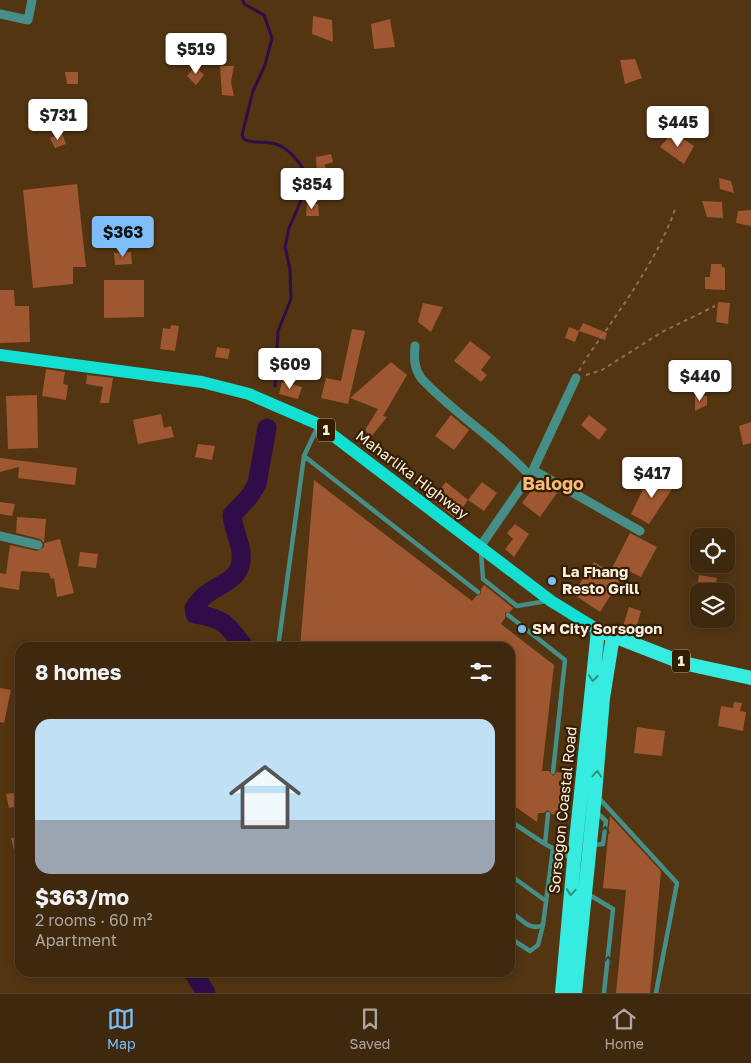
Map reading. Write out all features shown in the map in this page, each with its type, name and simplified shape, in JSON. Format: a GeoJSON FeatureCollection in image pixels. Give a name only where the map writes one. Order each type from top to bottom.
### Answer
{"type":"FeatureCollection","features":[{"type":"Feature","properties":{"kind":"highway","name":"Maharlika Highway"},"geometry":{"type":"LineString","coordinates":[[598,630],[683,662],[751,678]]}},
{"type":"Feature","properties":{"kind":"highway","name":"Sorsogon Coastal Road"},"geometry":{"type":"LineString","coordinates":[[562,993],[598,630]]}},
{"type":"Feature","properties":{"kind":"highway","name":"Sorsogon Coastal Road"},"geometry":{"type":"LineString","coordinates":[[575,993],[596,794],[603,698],[613,636]]}},
{"type":"Feature","properties":{"kind":"main road","name":"Maharlika Highway"},"geometry":{"type":"LineString","coordinates":[[0,355],[202,382],[249,394],[318,424],[551,601],[598,630]]}},
{"type":"Feature","properties":{"kind":"street"},"geometry":{"type":"LineString","coordinates":[[0,14],[28,20],[32,0]]}},
{"type":"Feature","properties":{"kind":"street"},"geometry":{"type":"LineString","coordinates":[[415,346],[414,362],[416,372],[421,378],[457,412],[495,441],[531,473],[640,531]]}},
{"type":"Feature","properties":{"kind":"street"},"geometry":{"type":"LineString","coordinates":[[480,547],[531,473],[576,378]]}},
{"type":"Feature","properties":{"kind":"street"},"geometry":{"type":"LineString","coordinates":[[0,536],[38,545]]}},
{"type":"Feature","properties":{"kind":"lane"},"geometry":{"type":"LineString","coordinates":[[279,642],[304,456],[318,424]]}},
{"type":"Feature","properties":{"kind":"lane"},"geometry":{"type":"LineString","coordinates":[[304,456],[478,592]]}},
{"type":"Feature","properties":{"kind":"lane"},"geometry":{"type":"LineString","coordinates":[[480,547],[483,579],[517,606],[551,601]]}},
{"type":"Feature","properties":{"kind":"lane"},"geometry":{"type":"LineString","coordinates":[[508,615],[565,660],[553,772]]}},
{"type":"Feature","properties":{"kind":"lane"},"geometry":{"type":"LineString","coordinates":[[596,794],[677,883],[656,993]]}},
{"type":"Feature","properties":{"kind":"lane"},"geometry":{"type":"LineString","coordinates":[[545,844],[548,814]]}},
{"type":"Feature","properties":{"kind":"lane"},"geometry":{"type":"LineString","coordinates":[[515,824],[574,860]]}},
{"type":"Feature","properties":{"kind":"lane"},"geometry":{"type":"LineString","coordinates":[[515,941],[530,951],[538,945],[543,925],[553,848]]}},
{"type":"Feature","properties":{"kind":"lane"},"geometry":{"type":"LineString","coordinates":[[515,879],[546,901]]}},
{"type":"Feature","properties":{"kind":"lane"},"geometry":{"type":"LineString","coordinates":[[585,892],[613,909],[604,993]]}},
{"type":"Feature","properties":{"kind":"lane"},"geometry":{"type":"LineString","coordinates":[[515,915],[531,927],[538,928],[543,925]]}},
{"type":"Feature","properties":{"kind":"path"},"geometry":{"type":"LineString","coordinates":[[576,378],[586,358],[614,319],[650,260],[671,222],[676,206]]}},
{"type":"Feature","properties":{"kind":"path"},"geometry":{"type":"LineString","coordinates":[[576,378],[602,370],[662,332],[715,306]]}},
{"type":"Feature","properties":{"kind":"building"},"geometry":{"type":"Polygon","coordinates":[[[313,16],[332,20],[333,42],[312,34],[313,16]]]}},
{"type":"Feature","properties":{"kind":"building"},"geometry":{"type":"Polygon","coordinates":[[[390,19],[395,47],[374,49],[371,24],[390,19]]]}},
{"type":"Feature","properties":{"kind":"building"},"geometry":{"type":"Polygon","coordinates":[[[635,59],[642,78],[625,84],[620,60],[635,59]]]}},
{"type":"Feature","properties":{"kind":"building"},"geometry":{"type":"Polygon","coordinates":[[[195,66],[204,75],[196,85],[187,76],[195,66]]]}},
{"type":"Feature","properties":{"kind":"building"},"geometry":{"type":"Polygon","coordinates":[[[220,66],[234,66],[231,82],[234,96],[222,95],[220,66]]]}},
{"type":"Feature","properties":{"kind":"building"},"geometry":{"type":"Polygon","coordinates":[[[65,72],[78,72],[78,84],[67,84],[65,72]]]}},
{"type":"Feature","properties":{"kind":"building"},"geometry":{"type":"Polygon","coordinates":[[[673,132],[694,146],[684,164],[660,147],[673,132]]]}},
{"type":"Feature","properties":{"kind":"building"},"geometry":{"type":"Polygon","coordinates":[[[62,133],[66,144],[55,148],[50,138],[62,133]]]}},
{"type":"Feature","properties":{"kind":"building"},"geometry":{"type":"Polygon","coordinates":[[[331,154],[333,162],[324,165],[338,183],[315,189],[317,180],[316,155],[317,157],[331,154]]]}},
{"type":"Feature","properties":{"kind":"building"},"geometry":{"type":"Polygon","coordinates":[[[719,178],[731,181],[734,193],[720,189],[719,178]]]}},
{"type":"Feature","properties":{"kind":"building"},"geometry":{"type":"Polygon","coordinates":[[[77,184],[86,267],[73,267],[73,284],[33,288],[23,190],[77,184]]]}},
{"type":"Feature","properties":{"kind":"building"},"geometry":{"type":"Polygon","coordinates":[[[702,201],[722,202],[723,218],[707,217],[702,201]]]}},
{"type":"Feature","properties":{"kind":"building"},"geometry":{"type":"Polygon","coordinates":[[[307,204],[318,204],[319,216],[306,216],[307,204]]]}},
{"type":"Feature","properties":{"kind":"building"},"geometry":{"type":"Polygon","coordinates":[[[751,210],[751,226],[736,223],[738,211],[751,210]]]}},
{"type":"Feature","properties":{"kind":"building"},"geometry":{"type":"Polygon","coordinates":[[[131,252],[132,264],[115,265],[114,253],[131,252]]]}},
{"type":"Feature","properties":{"kind":"building"},"geometry":{"type":"Polygon","coordinates":[[[711,264],[721,264],[725,268],[725,290],[705,289],[705,277],[710,277],[711,264]]]}},
{"type":"Feature","properties":{"kind":"building"},"geometry":{"type":"Polygon","coordinates":[[[104,280],[144,280],[144,317],[104,318],[104,280]]]}},
{"type":"Feature","properties":{"kind":"building"},"geometry":{"type":"Polygon","coordinates":[[[0,290],[14,290],[15,306],[29,306],[30,342],[0,343],[0,290]]]}},
{"type":"Feature","properties":{"kind":"building"},"geometry":{"type":"Polygon","coordinates":[[[718,302],[730,303],[728,324],[716,322],[718,302]]]}},
{"type":"Feature","properties":{"kind":"building"},"geometry":{"type":"Polygon","coordinates":[[[423,303],[443,307],[431,332],[418,322],[423,303]]]}},
{"type":"Feature","properties":{"kind":"building"},"geometry":{"type":"Polygon","coordinates":[[[583,323],[607,333],[605,340],[579,331],[583,323]]]}},
{"type":"Feature","properties":{"kind":"building"},"geometry":{"type":"Polygon","coordinates":[[[171,325],[179,326],[175,351],[160,349],[163,328],[170,329],[171,325]]]}},
{"type":"Feature","properties":{"kind":"building"},"geometry":{"type":"Polygon","coordinates":[[[569,327],[579,331],[575,342],[565,338],[569,327]]]}},
{"type":"Feature","properties":{"kind":"building"},"geometry":{"type":"Polygon","coordinates":[[[352,329],[365,331],[348,404],[321,398],[326,378],[341,381],[352,329]]]}},
{"type":"Feature","properties":{"kind":"building"},"geometry":{"type":"Polygon","coordinates":[[[470,341],[491,357],[481,370],[487,375],[481,382],[454,361],[470,341]]]}},
{"type":"Feature","properties":{"kind":"building"},"geometry":{"type":"Polygon","coordinates":[[[217,347],[230,349],[228,359],[215,357],[217,347]]]}},
{"type":"Feature","properties":{"kind":"building"},"geometry":{"type":"Polygon","coordinates":[[[391,362],[407,375],[383,416],[387,417],[371,437],[365,430],[378,409],[350,398],[391,362]]]}},
{"type":"Feature","properties":{"kind":"building"},"geometry":{"type":"Polygon","coordinates":[[[46,369],[65,372],[63,384],[68,385],[66,400],[42,396],[46,369]]]}},
{"type":"Feature","properties":{"kind":"building"},"geometry":{"type":"Polygon","coordinates":[[[87,375],[113,378],[109,403],[100,403],[103,387],[86,384],[87,375]]]}},
{"type":"Feature","properties":{"kind":"building"},"geometry":{"type":"Polygon","coordinates":[[[282,382],[302,387],[298,399],[279,394],[282,382]]]}},
{"type":"Feature","properties":{"kind":"building"},"geometry":{"type":"Polygon","coordinates":[[[37,395],[38,448],[8,449],[6,396],[37,395]]]}},
{"type":"Feature","properties":{"kind":"building"},"geometry":{"type":"Polygon","coordinates":[[[695,396],[707,396],[707,405],[695,411],[695,396]]]}},
{"type":"Feature","properties":{"kind":"building"},"geometry":{"type":"Polygon","coordinates":[[[161,414],[164,428],[171,426],[174,437],[138,444],[133,420],[161,414]]]}},
{"type":"Feature","properties":{"kind":"building"},"geometry":{"type":"Polygon","coordinates":[[[451,415],[469,430],[454,450],[435,436],[451,415]]]}},
{"type":"Feature","properties":{"kind":"building"},"geometry":{"type":"Polygon","coordinates":[[[589,415],[607,429],[599,440],[581,425],[589,415]]]}},
{"type":"Feature","properties":{"kind":"building"},"geometry":{"type":"Polygon","coordinates":[[[751,422],[751,443],[743,445],[739,426],[751,422]]]}},
{"type":"Feature","properties":{"kind":"building"},"geometry":{"type":"Polygon","coordinates":[[[198,444],[215,446],[212,460],[195,457],[198,444]]]}},
{"type":"Feature","properties":{"kind":"building"},"geometry":{"type":"Polygon","coordinates":[[[0,458],[77,468],[75,485],[18,478],[19,467],[0,472],[0,458]]]}},
{"type":"Feature","properties":{"kind":"building"},"geometry":{"type":"Polygon","coordinates":[[[650,475],[674,486],[649,524],[631,514],[650,475]]]}},
{"type":"Feature","properties":{"kind":"building"},"geometry":{"type":"Polygon","coordinates":[[[314,480],[472,601],[481,594],[481,589],[484,585],[513,608],[510,612],[505,613],[505,618],[501,624],[554,665],[542,771],[549,771],[553,776],[557,772],[563,773],[559,815],[552,814],[548,810],[544,813],[538,813],[537,822],[515,807],[515,642],[300,642],[314,480]]]}},
{"type":"Feature","properties":{"kind":"building"},"geometry":{"type":"Polygon","coordinates":[[[539,480],[557,493],[540,517],[522,503],[539,480]]]}},
{"type":"Feature","properties":{"kind":"building"},"geometry":{"type":"Polygon","coordinates":[[[446,482],[468,500],[455,518],[432,499],[446,482]]]}},
{"type":"Feature","properties":{"kind":"building"},"geometry":{"type":"Polygon","coordinates":[[[482,482],[497,493],[484,511],[468,500],[482,482]]]}},
{"type":"Feature","properties":{"kind":"building"},"geometry":{"type":"Polygon","coordinates":[[[0,502],[15,504],[12,516],[0,514],[0,502]]]}},
{"type":"Feature","properties":{"kind":"building"},"geometry":{"type":"Polygon","coordinates":[[[17,517],[46,519],[44,543],[40,539],[16,533],[17,517]]]}},
{"type":"Feature","properties":{"kind":"building"},"geometry":{"type":"Polygon","coordinates":[[[515,524],[529,534],[514,557],[505,549],[513,539],[507,533],[515,524]]]}},
{"type":"Feature","properties":{"kind":"building"},"geometry":{"type":"Polygon","coordinates":[[[630,533],[657,547],[641,577],[627,570],[600,612],[573,594],[594,562],[610,572],[630,533]]]}},
{"type":"Feature","properties":{"kind":"building"},"geometry":{"type":"Polygon","coordinates":[[[60,539],[74,593],[57,597],[54,578],[51,579],[49,573],[21,571],[19,590],[0,587],[0,573],[6,574],[10,545],[37,551],[44,547],[44,543],[60,539]]]}},
{"type":"Feature","properties":{"kind":"building"},"geometry":{"type":"Polygon","coordinates":[[[80,552],[98,554],[96,568],[78,566],[80,552]]]}},
{"type":"Feature","properties":{"kind":"building"},"geometry":{"type":"Polygon","coordinates":[[[699,575],[717,578],[716,583],[698,583],[699,575]]]}},
{"type":"Feature","properties":{"kind":"building"},"geometry":{"type":"Polygon","coordinates":[[[629,607],[641,611],[636,629],[623,626],[629,607]]]}},
{"type":"Feature","properties":{"kind":"building"},"geometry":{"type":"Polygon","coordinates":[[[0,688],[11,690],[4,723],[0,722],[0,688]]]}},
{"type":"Feature","properties":{"kind":"building"},"geometry":{"type":"Polygon","coordinates":[[[734,702],[742,703],[740,711],[746,712],[743,731],[718,726],[721,706],[733,708],[734,702]]]}},
{"type":"Feature","properties":{"kind":"building"},"geometry":{"type":"Polygon","coordinates":[[[637,727],[665,731],[662,756],[634,753],[637,727]]]}},
{"type":"Feature","properties":{"kind":"building"},"geometry":{"type":"Polygon","coordinates":[[[15,793],[15,807],[9,808],[6,794],[15,793]]]}},
{"type":"Feature","properties":{"kind":"building"},"geometry":{"type":"Polygon","coordinates":[[[610,816],[661,871],[650,993],[616,993],[626,890],[603,888],[610,816]]]}},
{"type":"Feature","properties":{"kind":"building"},"geometry":{"type":"Polygon","coordinates":[[[11,838],[15,838],[15,855],[11,838]]]}},
{"type":"Feature","properties":{"kind":"waterway"},"geometry":{"type":"LineString","coordinates":[[243,0],[244,4],[264,15],[272,38],[265,65],[253,91],[242,135],[247,141],[271,143],[283,147],[297,160],[308,176],[305,191],[289,228],[285,247],[290,269],[291,299],[278,331],[275,386]]}},
{"type":"Feature","properties":{"kind":"waterway"},"geometry":{"type":"LineString","coordinates":[[240,642],[229,628],[219,620],[195,614],[194,608],[204,596],[230,579],[239,569],[241,552],[232,515],[249,497],[257,484],[267,428]]}},
{"type":"Feature","properties":{"kind":"waterway"},"geometry":{"type":"LineString","coordinates":[[196,977],[206,993]]}},
{"type":"Feature","properties":{"kind":"place","name":"La Fhang Resto Grill"},"geometry":{"type":"Point","coordinates":[552,581]}},
{"type":"Feature","properties":{"kind":"place","name":"SM City Sorsogon"},"geometry":{"type":"Point","coordinates":[522,629]}},
{"type":"Feature","properties":{"kind":"district","name":"Balogo"},"geometry":{"type":"Point","coordinates":[553,484]}}]}
